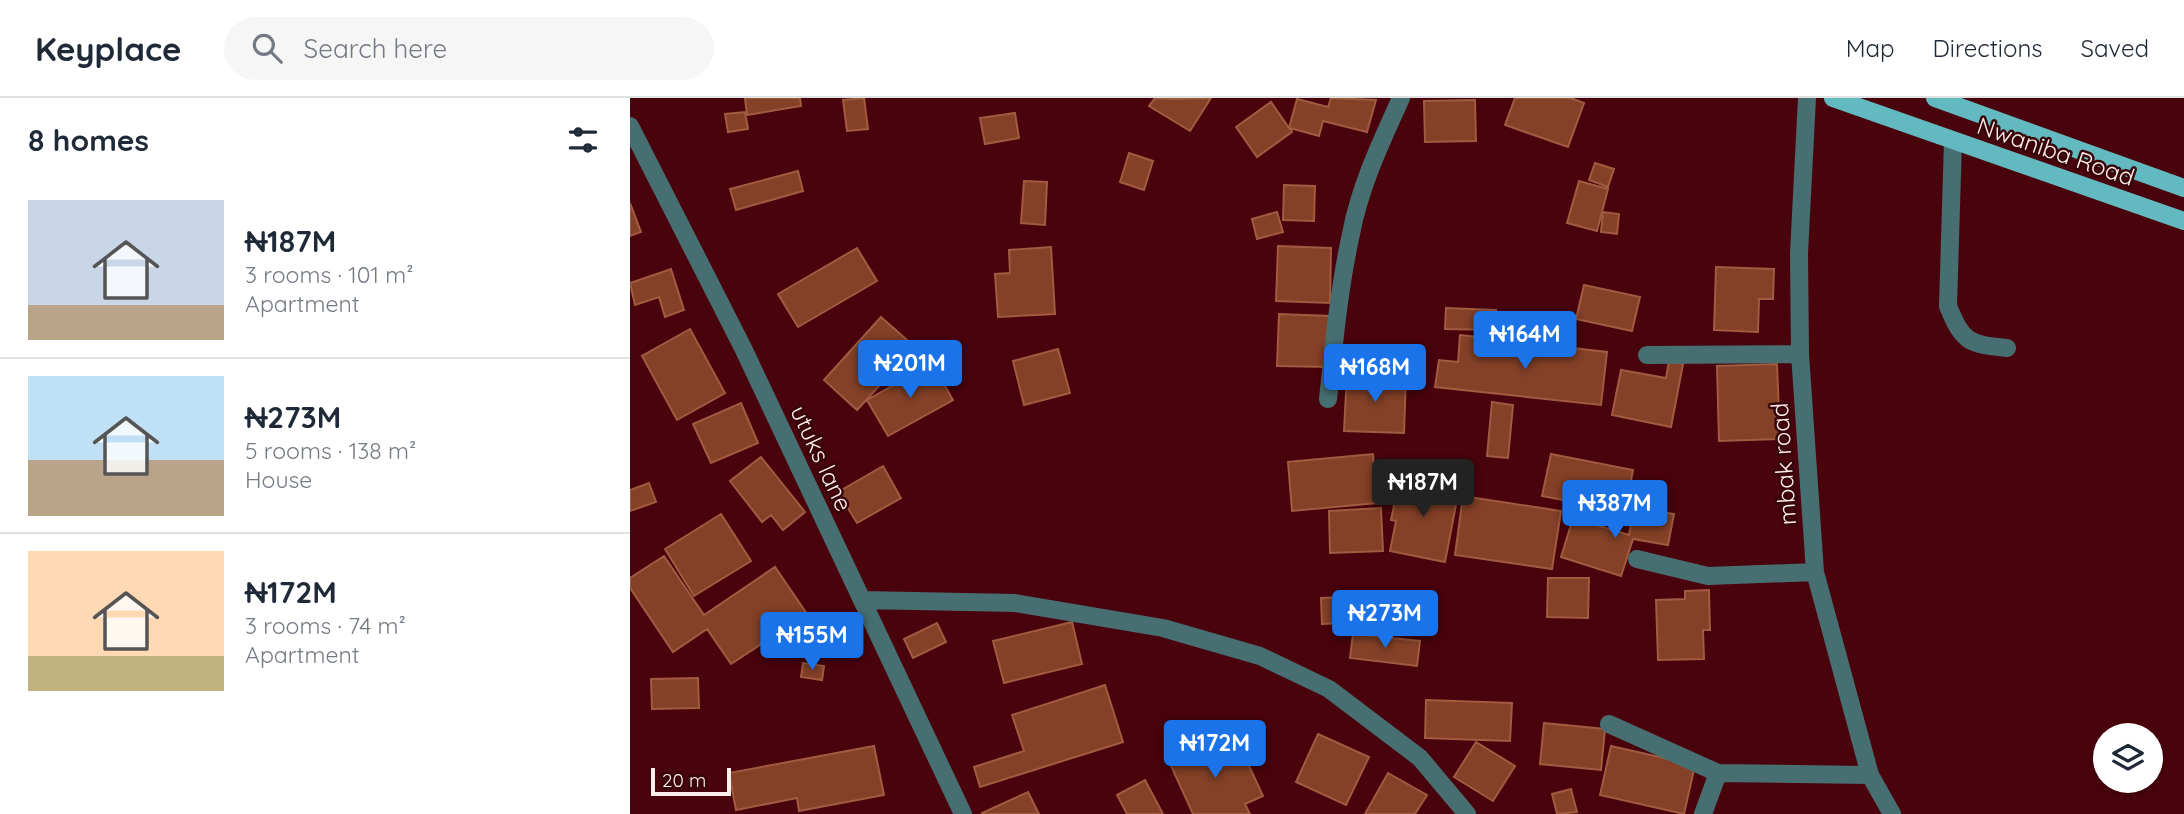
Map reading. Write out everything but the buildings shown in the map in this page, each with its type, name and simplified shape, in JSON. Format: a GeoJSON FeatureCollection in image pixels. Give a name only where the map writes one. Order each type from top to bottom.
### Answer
{"type":"FeatureCollection","features":[{"type":"Feature","properties":{"kind":"main road","name":"Nwaniba Road"},"geometry":{"type":"LineString","coordinates":[[1833,98],[2184,220]]}},
{"type":"Feature","properties":{"kind":"main road"},"geometry":{"type":"LineString","coordinates":[[1935,98],[2184,188]]}},
{"type":"Feature","properties":{"kind":"street"},"geometry":{"type":"LineString","coordinates":[[1328,399],[1338,310],[1351,232],[1373,159],[1401,98]]}},
{"type":"Feature","properties":{"kind":"street","name":"mbak road"},"geometry":{"type":"LineString","coordinates":[[1807,98],[1799,253],[1800,354],[1815,572],[1870,775],[1892,814]]}},
{"type":"Feature","properties":{"kind":"street","name":"utuks lane"},"geometry":{"type":"LineString","coordinates":[[630,126],[743,348],[963,814]]}},
{"type":"Feature","properties":{"kind":"street"},"geometry":{"type":"LineString","coordinates":[[1953,141],[1948,306],[1959,331],[1976,345],[2007,348]]}},
{"type":"Feature","properties":{"kind":"street"},"geometry":{"type":"LineString","coordinates":[[1647,355],[1800,354]]}},
{"type":"Feature","properties":{"kind":"street"},"geometry":{"type":"LineString","coordinates":[[1637,559],[1708,576],[1815,572]]}},
{"type":"Feature","properties":{"kind":"street"},"geometry":{"type":"LineString","coordinates":[[863,600],[1015,603],[1163,628],[1260,656],[1329,689],[1420,758],[1467,814]]}},
{"type":"Feature","properties":{"kind":"street"},"geometry":{"type":"LineString","coordinates":[[1609,724],[1718,773],[1870,775]]}},
{"type":"Feature","properties":{"kind":"street"},"geometry":{"type":"LineString","coordinates":[[1703,814],[1718,773]]}}]}
